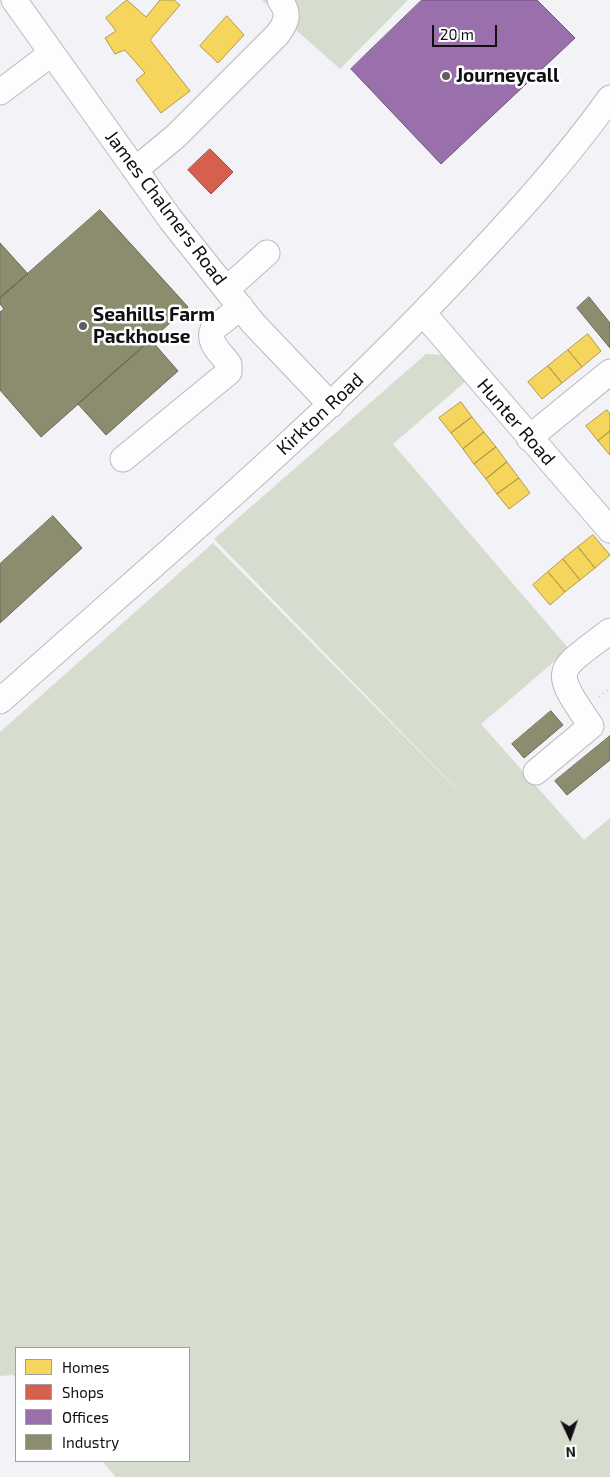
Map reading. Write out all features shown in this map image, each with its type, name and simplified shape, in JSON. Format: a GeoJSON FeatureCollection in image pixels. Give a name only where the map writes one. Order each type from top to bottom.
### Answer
{"type":"FeatureCollection","features":[{"type":"Feature","properties":{"kind":"street","name":"James Chalmers Road"},"geometry":{"type":"LineString","coordinates":[[14,0],[170,220],[234,298],[331,406]]}},
{"type":"Feature","properties":{"kind":"street"},"geometry":{"type":"LineString","coordinates":[[135,170],[176,136],[277,35],[286,24],[287,14],[280,0]]}},
{"type":"Feature","properties":{"kind":"street"},"geometry":{"type":"LineString","coordinates":[[0,92],[52,53]]}},
{"type":"Feature","properties":{"kind":"street","name":"Kirkton Road"},"geometry":{"type":"LineString","coordinates":[[0,701],[331,406],[424,313],[534,196],[578,143],[610,98]]}},
{"type":"Feature","properties":{"kind":"street"},"geometry":{"type":"LineString","coordinates":[[123,459],[229,372],[229,364],[211,341],[211,334],[266,253]]}},
{"type":"Feature","properties":{"kind":"street","name":"Hunter Road"},"geometry":{"type":"LineString","coordinates":[[424,313],[529,438],[610,530]]}},
{"type":"Feature","properties":{"kind":"street"},"geometry":{"type":"LineString","coordinates":[[529,438],[610,372]]}},
{"type":"Feature","properties":{"kind":"street"},"geometry":{"type":"LineString","coordinates":[[536,772],[591,726],[566,690],[563,676],[568,663],[610,631]]}},
{"type":"Feature","properties":{"kind":"shaded area"},"geometry":{"type":"Polygon","coordinates":[[[262,0],[408,0],[340,69],[262,0]]]}},
{"type":"Feature","properties":{"kind":"shaded area"},"geometry":{"type":"Polygon","coordinates":[[[426,354],[444,355],[465,382],[393,444],[569,649],[481,724],[584,840],[610,818],[610,1477],[116,1477],[103,1462],[190,1462],[190,1347],[15,1347],[15,1377],[13,1375],[0,1376],[0,732],[213,543],[485,818],[214,539],[426,354]]]}},
{"type":"Feature","properties":{"kind":"building: Homes"},"geometry":{"type":"Polygon","coordinates":[[[127,0],[146,17],[160,0],[174,0],[180,5],[150,40],[190,91],[161,113],[136,80],[145,73],[125,50],[115,54],[105,38],[116,31],[106,18],[127,0]]]}},
{"type":"Feature","properties":{"kind":"building: Homes"},"geometry":{"type":"Polygon","coordinates":[[[227,16],[244,35],[218,63],[200,46],[227,16]]]}},
{"type":"Feature","properties":{"kind":"building: Homes"},"geometry":{"type":"Polygon","coordinates":[[[588,334],[601,351],[582,367],[568,350],[588,334]]]}},
{"type":"Feature","properties":{"kind":"building: Homes"},"geometry":{"type":"Polygon","coordinates":[[[568,350],[582,367],[562,383],[548,366],[568,350]]]}},
{"type":"Feature","properties":{"kind":"building: Homes"},"geometry":{"type":"Polygon","coordinates":[[[548,366],[562,383],[542,399],[528,382],[548,366]]]}},
{"type":"Feature","properties":{"kind":"building: Homes"},"geometry":{"type":"Polygon","coordinates":[[[461,402],[472,417],[451,433],[439,418],[461,402]]]}},
{"type":"Feature","properties":{"kind":"building: Homes"},"geometry":{"type":"Polygon","coordinates":[[[607,410],[610,414],[610,431],[598,441],[586,426],[607,410]]]}},
{"type":"Feature","properties":{"kind":"building: Homes"},"geometry":{"type":"Polygon","coordinates":[[[472,417],[484,432],[463,449],[451,433],[472,417]]]}},
{"type":"Feature","properties":{"kind":"building: Homes"},"geometry":{"type":"Polygon","coordinates":[[[610,431],[610,455],[598,441],[610,431]]]}},
{"type":"Feature","properties":{"kind":"building: Homes"},"geometry":{"type":"Polygon","coordinates":[[[484,432],[496,447],[474,464],[463,449],[484,432]]]}},
{"type":"Feature","properties":{"kind":"building: Homes"},"geometry":{"type":"Polygon","coordinates":[[[496,447],[507,462],[486,479],[474,464],[496,447]]]}},
{"type":"Feature","properties":{"kind":"building: Homes"},"geometry":{"type":"Polygon","coordinates":[[[507,462],[519,478],[497,494],[486,479],[507,462]]]}},
{"type":"Feature","properties":{"kind":"building: Homes"},"geometry":{"type":"Polygon","coordinates":[[[519,478],[530,493],[509,509],[497,494],[519,478]]]}},
{"type":"Feature","properties":{"kind":"building: Homes"},"geometry":{"type":"Polygon","coordinates":[[[593,535],[610,555],[595,568],[578,547],[593,535]]]}},
{"type":"Feature","properties":{"kind":"building: Homes"},"geometry":{"type":"Polygon","coordinates":[[[578,547],[595,568],[580,580],[563,559],[578,547]]]}},
{"type":"Feature","properties":{"kind":"building: Homes"},"geometry":{"type":"Polygon","coordinates":[[[563,559],[580,580],[565,592],[548,572],[563,559]]]}},
{"type":"Feature","properties":{"kind":"building: Homes"},"geometry":{"type":"Polygon","coordinates":[[[548,572],[565,592],[550,605],[533,585],[548,572]]]}},
{"type":"Feature","properties":{"kind":"building: Shops"},"geometry":{"type":"Polygon","coordinates":[[[210,149],[233,172],[211,194],[188,170],[210,149]]]}},
{"type":"Feature","properties":{"kind":"building: Offices","name":"Journeycall"},"geometry":{"type":"Polygon","coordinates":[[[422,0],[537,0],[575,38],[441,164],[351,69],[422,0]]]}},
{"type":"Feature","properties":{"kind":"building: Industry","name":"Seahills Farm Packhouse"},"geometry":{"type":"Polygon","coordinates":[[[100,210],[188,307],[41,437],[0,390],[0,312],[4,309],[0,304],[0,298],[100,210]]]}},
{"type":"Feature","properties":{"kind":"building: Industry"},"geometry":{"type":"Polygon","coordinates":[[[0,243],[28,274],[0,298],[0,243]]]}},
{"type":"Feature","properties":{"kind":"building: Industry"},"geometry":{"type":"Polygon","coordinates":[[[589,297],[610,323],[610,348],[577,308],[589,297]]]}},
{"type":"Feature","properties":{"kind":"building: Industry"},"geometry":{"type":"Polygon","coordinates":[[[151,340],[178,371],[106,435],[78,404],[151,340]]]}},
{"type":"Feature","properties":{"kind":"building: Industry"},"geometry":{"type":"Polygon","coordinates":[[[53,516],[82,548],[0,623],[0,564],[53,516]]]}},
{"type":"Feature","properties":{"kind":"building: Industry"},"geometry":{"type":"Polygon","coordinates":[[[551,711],[563,725],[524,758],[512,744],[551,711]]]}},
{"type":"Feature","properties":{"kind":"building: Industry"},"geometry":{"type":"Polygon","coordinates":[[[610,736],[610,760],[567,795],[555,781],[610,736]]]}},
{"type":"Feature","properties":{"kind":"place","name":"Journeycall"},"geometry":{"type":"Point","coordinates":[446,76]}},
{"type":"Feature","properties":{"kind":"place","name":"Seahills Farm Packhouse"},"geometry":{"type":"Point","coordinates":[83,326]}}]}
